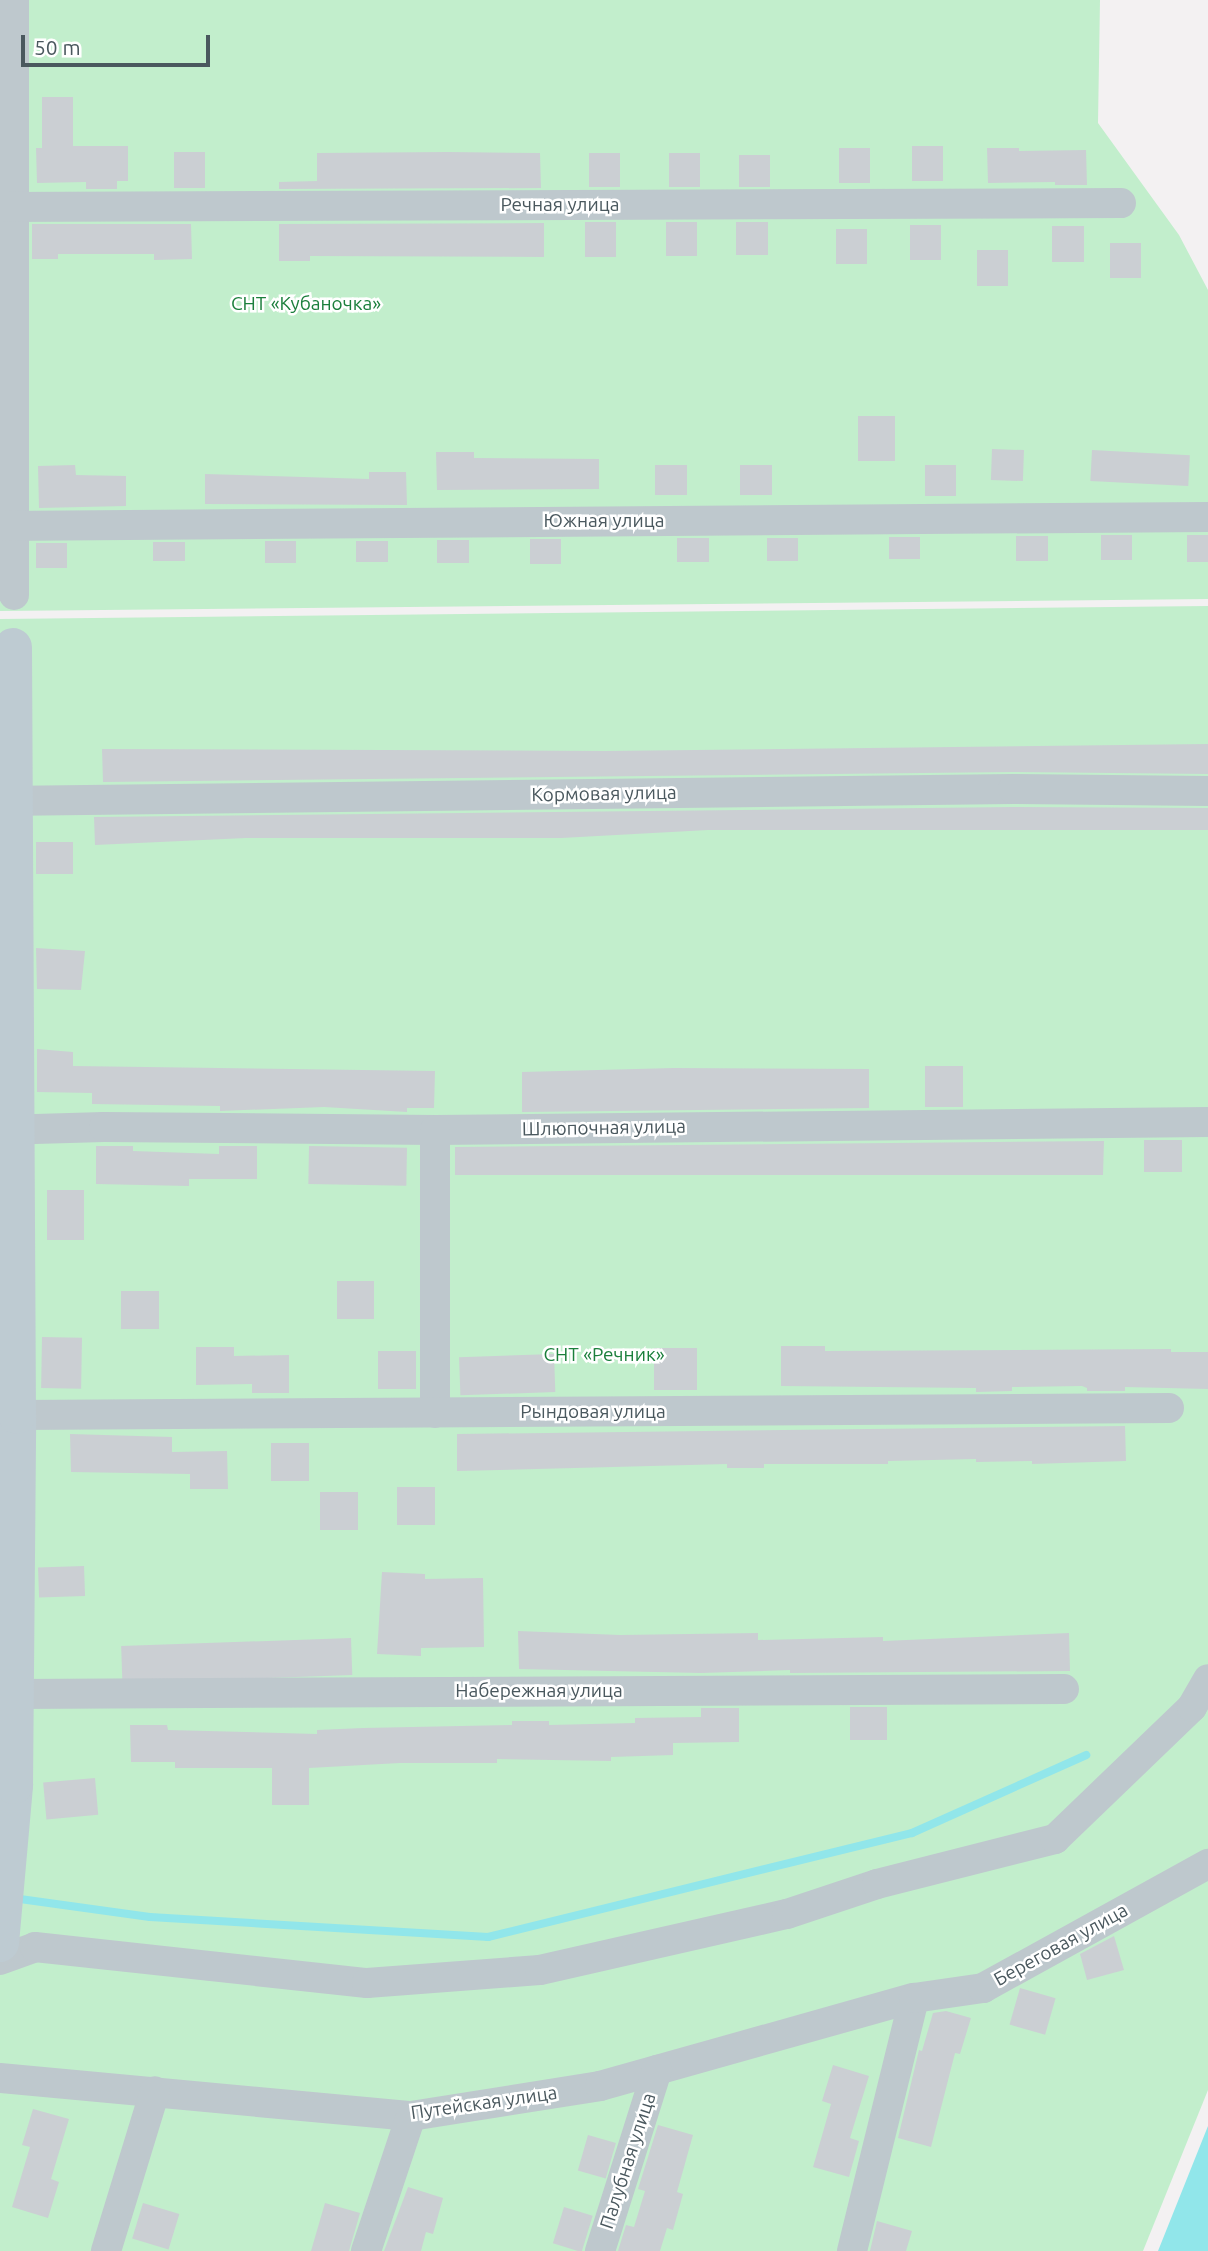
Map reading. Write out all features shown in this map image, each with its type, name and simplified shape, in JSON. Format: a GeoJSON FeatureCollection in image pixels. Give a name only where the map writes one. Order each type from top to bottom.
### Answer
{"type":"FeatureCollection","features":[{"type":"Feature","properties":{"kind":"street"},"geometry":{"type":"LineString","coordinates":[[13,0],[6,207],[7,526],[14,595]]}},
{"type":"Feature","properties":{"kind":"street","name":"Речная улица"},"geometry":{"type":"LineString","coordinates":[[6,207],[1121,203]]}},
{"type":"Feature","properties":{"kind":"street","name":"Южная улица"},"geometry":{"type":"LineString","coordinates":[[7,526],[1208,517]]}},
{"type":"Feature","properties":{"kind":"street"},"geometry":{"type":"LineString","coordinates":[[0,1943],[7,1785],[15,1694],[7,1464],[17,1415],[8,1130],[6,801],[13,647]]}},
{"type":"Feature","properties":{"kind":"street","name":"Кормовая улица"},"geometry":{"type":"LineString","coordinates":[[6,801],[1013,789],[1208,791]]}},
{"type":"Feature","properties":{"kind":"street","name":"Шлюпочная улица"},"geometry":{"type":"LineString","coordinates":[[8,1130],[104,1127],[435,1130],[1208,1122]]}},
{"type":"Feature","properties":{"kind":"street"},"geometry":{"type":"LineString","coordinates":[[435,1130],[435,1413]]}},
{"type":"Feature","properties":{"kind":"street","name":"Рындовая улица"},"geometry":{"type":"LineString","coordinates":[[17,1415],[1170,1408]]}},
{"type":"Feature","properties":{"kind":"street"},"geometry":{"type":"LineString","coordinates":[[0,1960],[35,1947],[367,1983],[540,1970],[787,1914],[877,1884],[1055,1839],[1192,1707],[1208,1679]]}},
{"type":"Feature","properties":{"kind":"street","name":"Набережная улица"},"geometry":{"type":"LineString","coordinates":[[15,1694],[1064,1689]]}},
{"type":"Feature","properties":{"kind":"street","name":"Береговая улица"},"geometry":{"type":"LineString","coordinates":[[914,1998],[983,1988],[1208,1864]]}},
{"type":"Feature","properties":{"kind":"street"},"geometry":{"type":"LineString","coordinates":[[852,2251],[914,1998]]}},
{"type":"Feature","properties":{"kind":"street","name":"Путейская улица"},"geometry":{"type":"LineString","coordinates":[[0,2078],[411,2116],[600,2086],[914,1998]]}},
{"type":"Feature","properties":{"kind":"street","name":"Палубная улица"},"geometry":{"type":"LineString","coordinates":[[600,2251],[657,2070]]}},
{"type":"Feature","properties":{"kind":"street"},"geometry":{"type":"LineString","coordinates":[[106,2251],[155,2091]]}},
{"type":"Feature","properties":{"kind":"street"},"geometry":{"type":"LineString","coordinates":[[366,2251],[411,2116]]}},
{"type":"Feature","properties":{"kind":"green space","name":"СНТ «Кубаночка»"},"geometry":{"type":"Polygon","coordinates":[[[0,0],[1100,0],[1098,123],[1179,235],[1208,290],[1208,599],[0,611],[0,0]]]}},
{"type":"Feature","properties":{"kind":"green space","name":"СНТ «Речник»"},"geometry":{"type":"Polygon","coordinates":[[[1208,606],[1208,2090],[1143,2251],[0,2251],[0,619],[1208,606]]]}},
{"type":"Feature","properties":{"kind":"water"},"geometry":{"type":"Polygon","coordinates":[[[1208,2126],[1208,2251],[1158,2251],[1208,2126]]]}},
{"type":"Feature","properties":{"kind":"building"},"geometry":{"type":"Polygon","coordinates":[[[42,97],[73,97],[73,146],[128,146],[128,181],[117,181],[117,189],[86,189],[86,182],[37,183],[36,148],[42,148],[42,97]]]}},
{"type":"Feature","properties":{"kind":"building"},"geometry":{"type":"Polygon","coordinates":[[[912,146],[943,146],[943,181],[912,181],[912,146]]]}},
{"type":"Feature","properties":{"kind":"building"},"geometry":{"type":"Polygon","coordinates":[[[839,148],[870,148],[870,183],[839,183],[839,148]]]}},
{"type":"Feature","properties":{"kind":"building"},"geometry":{"type":"Polygon","coordinates":[[[987,148],[1019,148],[1019,151],[1086,150],[1087,185],[1055,185],[1055,182],[988,183],[987,148]]]}},
{"type":"Feature","properties":{"kind":"building"},"geometry":{"type":"Polygon","coordinates":[[[174,152],[205,152],[205,188],[174,188],[174,152]]]}},
{"type":"Feature","properties":{"kind":"building"},"geometry":{"type":"Polygon","coordinates":[[[317,153],[540,153],[541,188],[279,189],[279,182],[317,181],[317,153]]]}},
{"type":"Feature","properties":{"kind":"building"},"geometry":{"type":"Polygon","coordinates":[[[589,153],[620,153],[620,187],[589,187],[589,153]]]}},
{"type":"Feature","properties":{"kind":"building"},"geometry":{"type":"Polygon","coordinates":[[[669,153],[700,153],[700,187],[669,187],[669,153]]]}},
{"type":"Feature","properties":{"kind":"building"},"geometry":{"type":"Polygon","coordinates":[[[739,155],[770,155],[770,187],[739,187],[739,155]]]}},
{"type":"Feature","properties":{"kind":"building"},"geometry":{"type":"Polygon","coordinates":[[[585,222],[616,222],[616,257],[585,257],[585,222]]]}},
{"type":"Feature","properties":{"kind":"building"},"geometry":{"type":"Polygon","coordinates":[[[666,222],[697,222],[697,256],[666,256],[666,222]]]}},
{"type":"Feature","properties":{"kind":"building"},"geometry":{"type":"Polygon","coordinates":[[[736,222],[768,222],[768,255],[736,255],[736,222]]]}},
{"type":"Feature","properties":{"kind":"building"},"geometry":{"type":"Polygon","coordinates":[[[544,223],[544,257],[310,256],[310,261],[279,261],[279,224],[544,223]]]}},
{"type":"Feature","properties":{"kind":"building"},"geometry":{"type":"Polygon","coordinates":[[[32,224],[191,224],[192,259],[154,260],[154,254],[58,254],[58,259],[32,259],[32,224]]]}},
{"type":"Feature","properties":{"kind":"building"},"geometry":{"type":"Polygon","coordinates":[[[910,225],[941,225],[941,260],[910,260],[910,225]]]}},
{"type":"Feature","properties":{"kind":"building"},"geometry":{"type":"Polygon","coordinates":[[[1052,226],[1084,226],[1084,262],[1052,262],[1052,226]]]}},
{"type":"Feature","properties":{"kind":"building"},"geometry":{"type":"Polygon","coordinates":[[[836,229],[867,229],[867,264],[836,264],[836,229]]]}},
{"type":"Feature","properties":{"kind":"building"},"geometry":{"type":"Polygon","coordinates":[[[1110,243],[1141,243],[1141,278],[1110,278],[1110,243]]]}},
{"type":"Feature","properties":{"kind":"building"},"geometry":{"type":"Polygon","coordinates":[[[977,250],[1008,250],[1008,286],[977,286],[977,250]]]}},
{"type":"Feature","properties":{"kind":"building"},"geometry":{"type":"Polygon","coordinates":[[[858,416],[895,416],[895,461],[858,461],[858,416]]]}},
{"type":"Feature","properties":{"kind":"building"},"geometry":{"type":"Polygon","coordinates":[[[992,449],[1024,450],[1023,481],[991,480],[992,449]]]}},
{"type":"Feature","properties":{"kind":"building"},"geometry":{"type":"Polygon","coordinates":[[[1092,450],[1190,455],[1188,486],[1090,481],[1092,450]]]}},
{"type":"Feature","properties":{"kind":"building"},"geometry":{"type":"Polygon","coordinates":[[[436,452],[474,452],[474,458],[599,459],[599,489],[437,490],[436,452]]]}},
{"type":"Feature","properties":{"kind":"building"},"geometry":{"type":"Polygon","coordinates":[[[75,465],[76,475],[126,476],[126,506],[39,508],[38,466],[75,465]]]}},
{"type":"Feature","properties":{"kind":"building"},"geometry":{"type":"Polygon","coordinates":[[[655,465],[687,465],[687,495],[655,495],[655,465]]]}},
{"type":"Feature","properties":{"kind":"building"},"geometry":{"type":"Polygon","coordinates":[[[740,465],[772,465],[772,495],[740,495],[740,465]]]}},
{"type":"Feature","properties":{"kind":"building"},"geometry":{"type":"Polygon","coordinates":[[[925,465],[956,465],[956,496],[925,496],[925,465]]]}},
{"type":"Feature","properties":{"kind":"building"},"geometry":{"type":"Polygon","coordinates":[[[369,472],[406,472],[407,505],[205,504],[205,474],[369,479],[369,472]]]}},
{"type":"Feature","properties":{"kind":"building"},"geometry":{"type":"Polygon","coordinates":[[[1101,535],[1132,535],[1132,560],[1101,560],[1101,535]]]}},
{"type":"Feature","properties":{"kind":"building"},"geometry":{"type":"Polygon","coordinates":[[[1187,535],[1208,535],[1208,562],[1187,562],[1187,535]]]}},
{"type":"Feature","properties":{"kind":"building"},"geometry":{"type":"Polygon","coordinates":[[[1016,536],[1048,536],[1048,561],[1016,561],[1016,536]]]}},
{"type":"Feature","properties":{"kind":"building"},"geometry":{"type":"Polygon","coordinates":[[[889,537],[920,537],[920,559],[889,559],[889,537]]]}},
{"type":"Feature","properties":{"kind":"building"},"geometry":{"type":"Polygon","coordinates":[[[677,538],[709,538],[709,562],[677,562],[677,538]]]}},
{"type":"Feature","properties":{"kind":"building"},"geometry":{"type":"Polygon","coordinates":[[[767,538],[798,538],[798,561],[767,561],[767,538]]]}},
{"type":"Feature","properties":{"kind":"building"},"geometry":{"type":"Polygon","coordinates":[[[530,539],[561,539],[561,564],[530,564],[530,539]]]}},
{"type":"Feature","properties":{"kind":"building"},"geometry":{"type":"Polygon","coordinates":[[[437,540],[469,540],[469,563],[437,563],[437,540]]]}},
{"type":"Feature","properties":{"kind":"building"},"geometry":{"type":"Polygon","coordinates":[[[265,541],[296,541],[296,563],[265,563],[265,541]]]}},
{"type":"Feature","properties":{"kind":"building"},"geometry":{"type":"Polygon","coordinates":[[[356,541],[388,541],[388,562],[356,562],[356,541]]]}},
{"type":"Feature","properties":{"kind":"building"},"geometry":{"type":"Polygon","coordinates":[[[153,542],[185,542],[185,561],[153,561],[153,542]]]}},
{"type":"Feature","properties":{"kind":"building"},"geometry":{"type":"Polygon","coordinates":[[[36,543],[67,543],[67,568],[36,568],[36,543]]]}},
{"type":"Feature","properties":{"kind":"building"},"geometry":{"type":"Polygon","coordinates":[[[1208,744],[1208,774],[1013,772],[103,782],[102,749],[605,751],[1208,744]]]}},
{"type":"Feature","properties":{"kind":"building"},"geometry":{"type":"Polygon","coordinates":[[[1013,807],[1208,808],[1208,830],[708,830],[561,838],[246,838],[95,845],[94,817],[1013,807]]]}},
{"type":"Feature","properties":{"kind":"building"},"geometry":{"type":"Polygon","coordinates":[[[36,842],[73,842],[73,874],[36,874],[36,842]]]}},
{"type":"Feature","properties":{"kind":"building"},"geometry":{"type":"Polygon","coordinates":[[[36,948],[85,951],[81,990],[37,989],[36,948]]]}},
{"type":"Feature","properties":{"kind":"building"},"geometry":{"type":"Polygon","coordinates":[[[37,1049],[73,1052],[73,1066],[435,1071],[434,1108],[407,1108],[407,1112],[324,1107],[220,1111],[220,1106],[92,1104],[92,1093],[37,1092],[37,1049]]]}},
{"type":"Feature","properties":{"kind":"building"},"geometry":{"type":"Polygon","coordinates":[[[925,1066],[963,1066],[963,1107],[925,1107],[925,1066]]]}},
{"type":"Feature","properties":{"kind":"building"},"geometry":{"type":"Polygon","coordinates":[[[674,1068],[869,1069],[869,1108],[522,1112],[522,1072],[674,1068]]]}},
{"type":"Feature","properties":{"kind":"building"},"geometry":{"type":"Polygon","coordinates":[[[1144,1140],[1182,1140],[1182,1172],[1144,1172],[1144,1140]]]}},
{"type":"Feature","properties":{"kind":"building"},"geometry":{"type":"Polygon","coordinates":[[[1104,1141],[1103,1175],[455,1175],[455,1147],[1104,1141]]]}},
{"type":"Feature","properties":{"kind":"building"},"geometry":{"type":"Polygon","coordinates":[[[96,1146],[133,1146],[133,1151],[219,1154],[219,1146],[257,1146],[257,1179],[189,1179],[189,1186],[96,1184],[96,1146]]]}},
{"type":"Feature","properties":{"kind":"building"},"geometry":{"type":"Polygon","coordinates":[[[309,1146],[407,1148],[406,1186],[308,1184],[309,1146]]]}},
{"type":"Feature","properties":{"kind":"building"},"geometry":{"type":"Polygon","coordinates":[[[47,1190],[84,1190],[84,1240],[47,1240],[47,1190]]]}},
{"type":"Feature","properties":{"kind":"building"},"geometry":{"type":"Polygon","coordinates":[[[337,1281],[374,1281],[374,1319],[337,1319],[337,1281]]]}},
{"type":"Feature","properties":{"kind":"building"},"geometry":{"type":"Polygon","coordinates":[[[121,1291],[159,1291],[159,1329],[121,1329],[121,1291]]]}},
{"type":"Feature","properties":{"kind":"building"},"geometry":{"type":"Polygon","coordinates":[[[42,1337],[82,1338],[81,1389],[41,1388],[42,1337]]]}},
{"type":"Feature","properties":{"kind":"building"},"geometry":{"type":"Polygon","coordinates":[[[781,1346],[825,1346],[825,1351],[1171,1349],[1171,1352],[1208,1352],[1208,1389],[1125,1387],[1125,1391],[1087,1391],[1087,1388],[1082,1386],[1012,1387],[1012,1391],[976,1392],[976,1388],[781,1386],[781,1346]]]}},
{"type":"Feature","properties":{"kind":"building"},"geometry":{"type":"Polygon","coordinates":[[[196,1347],[234,1347],[234,1356],[289,1355],[289,1393],[252,1393],[252,1384],[196,1385],[196,1347]]]}},
{"type":"Feature","properties":{"kind":"building"},"geometry":{"type":"Polygon","coordinates":[[[654,1348],[697,1348],[697,1390],[654,1390],[654,1348]]]}},
{"type":"Feature","properties":{"kind":"building"},"geometry":{"type":"Polygon","coordinates":[[[378,1351],[416,1351],[416,1389],[378,1389],[378,1351]]]}},
{"type":"Feature","properties":{"kind":"building"},"geometry":{"type":"Polygon","coordinates":[[[554,1354],[555,1392],[460,1395],[459,1357],[554,1354]]]}},
{"type":"Feature","properties":{"kind":"building"},"geometry":{"type":"Polygon","coordinates":[[[1125,1426],[1126,1461],[1032,1464],[1032,1461],[976,1462],[976,1459],[888,1461],[888,1464],[764,1464],[764,1468],[727,1468],[727,1464],[457,1471],[457,1434],[1125,1426]]]}},
{"type":"Feature","properties":{"kind":"building"},"geometry":{"type":"Polygon","coordinates":[[[70,1434],[172,1437],[172,1452],[227,1451],[228,1489],[190,1489],[190,1474],[71,1472],[70,1434]]]}},
{"type":"Feature","properties":{"kind":"building"},"geometry":{"type":"Polygon","coordinates":[[[271,1443],[309,1443],[309,1481],[271,1481],[271,1443]]]}},
{"type":"Feature","properties":{"kind":"building"},"geometry":{"type":"Polygon","coordinates":[[[397,1487],[435,1487],[435,1525],[397,1525],[397,1487]]]}},
{"type":"Feature","properties":{"kind":"building"},"geometry":{"type":"Polygon","coordinates":[[[320,1492],[358,1492],[358,1530],[320,1530],[320,1492]]]}},
{"type":"Feature","properties":{"kind":"building"},"geometry":{"type":"Polygon","coordinates":[[[84,1566],[85,1596],[39,1598],[38,1568],[84,1566]]]}},
{"type":"Feature","properties":{"kind":"building"},"geometry":{"type":"Polygon","coordinates":[[[382,1572],[425,1574],[425,1579],[483,1578],[484,1647],[421,1648],[421,1656],[377,1654],[382,1572]]]}},
{"type":"Feature","properties":{"kind":"building"},"geometry":{"type":"Polygon","coordinates":[[[518,1631],[620,1635],[758,1633],[758,1640],[883,1637],[883,1641],[1069,1633],[1070,1671],[790,1673],[790,1670],[701,1673],[519,1669],[518,1631]]]}},
{"type":"Feature","properties":{"kind":"building"},"geometry":{"type":"Polygon","coordinates":[[[351,1638],[352,1675],[122,1683],[121,1646],[351,1638]]]}},
{"type":"Feature","properties":{"kind":"building"},"geometry":{"type":"Polygon","coordinates":[[[850,1707],[887,1707],[887,1740],[850,1740],[850,1707]]]}},
{"type":"Feature","properties":{"kind":"building"},"geometry":{"type":"Polygon","coordinates":[[[701,1708],[739,1708],[739,1742],[673,1743],[673,1755],[611,1757],[611,1761],[497,1759],[497,1763],[400,1763],[309,1768],[309,1805],[272,1805],[272,1768],[175,1768],[175,1762],[131,1762],[130,1725],[167,1725],[168,1730],[317,1734],[317,1730],[512,1725],[512,1721],[549,1721],[549,1725],[635,1723],[635,1718],[701,1717],[701,1708]]]}},
{"type":"Feature","properties":{"kind":"building"},"geometry":{"type":"Polygon","coordinates":[[[95,1778],[98,1815],[46,1819],[43,1783],[95,1778]]]}},
{"type":"Feature","properties":{"kind":"building"},"geometry":{"type":"Polygon","coordinates":[[[1114,1936],[1124,1970],[1087,1980],[1080,1954],[1114,1936]]]}},
{"type":"Feature","properties":{"kind":"building"},"geometry":{"type":"Polygon","coordinates":[[[1020,1988],[1056,1998],[1045,2035],[1010,2025],[1020,1988]]]}},
{"type":"Feature","properties":{"kind":"building"},"geometry":{"type":"Polygon","coordinates":[[[946,2011],[971,2018],[960,2054],[955,2053],[931,2147],[898,2138],[919,2050],[922,2051],[933,2013],[946,2011]]]}},
{"type":"Feature","properties":{"kind":"building"},"geometry":{"type":"Polygon","coordinates":[[[833,2065],[869,2076],[850,2138],[859,2141],[849,2177],[813,2167],[831,2104],[822,2101],[833,2065]]]}},
{"type":"Feature","properties":{"kind":"building"},"geometry":{"type":"Polygon","coordinates":[[[33,2109],[69,2119],[51,2179],[59,2182],[48,2218],[12,2207],[30,2147],[22,2145],[33,2109]]]}},
{"type":"Feature","properties":{"kind":"building"},"geometry":{"type":"Polygon","coordinates":[[[658,2125],[693,2135],[677,2192],[683,2194],[673,2230],[667,2228],[660,2251],[618,2251],[626,2225],[634,2227],[645,2191],[638,2189],[658,2125]]]}},
{"type":"Feature","properties":{"kind":"building"},"geometry":{"type":"Polygon","coordinates":[[[588,2135],[616,2143],[606,2179],[578,2171],[588,2135]]]}},
{"type":"Feature","properties":{"kind":"building"},"geometry":{"type":"Polygon","coordinates":[[[408,2187],[443,2198],[433,2234],[426,2232],[421,2251],[384,2251],[408,2187]]]}},
{"type":"Feature","properties":{"kind":"building"},"geometry":{"type":"Polygon","coordinates":[[[143,2203],[179,2214],[169,2249],[132,2238],[143,2203]]]}},
{"type":"Feature","properties":{"kind":"building"},"geometry":{"type":"Polygon","coordinates":[[[325,2203],[360,2213],[349,2251],[311,2251],[325,2203]]]}},
{"type":"Feature","properties":{"kind":"building"},"geometry":{"type":"Polygon","coordinates":[[[564,2207],[593,2216],[582,2251],[553,2243],[564,2207]]]}},
{"type":"Feature","properties":{"kind":"building"},"geometry":{"type":"Polygon","coordinates":[[[877,2221],[912,2231],[906,2251],[870,2251],[877,2221]]]}},
{"type":"Feature","properties":{"kind":"waterway"},"geometry":{"type":"LineString","coordinates":[[20,1899],[150,1917],[488,1937],[912,1833],[1086,1755]]}}]}
